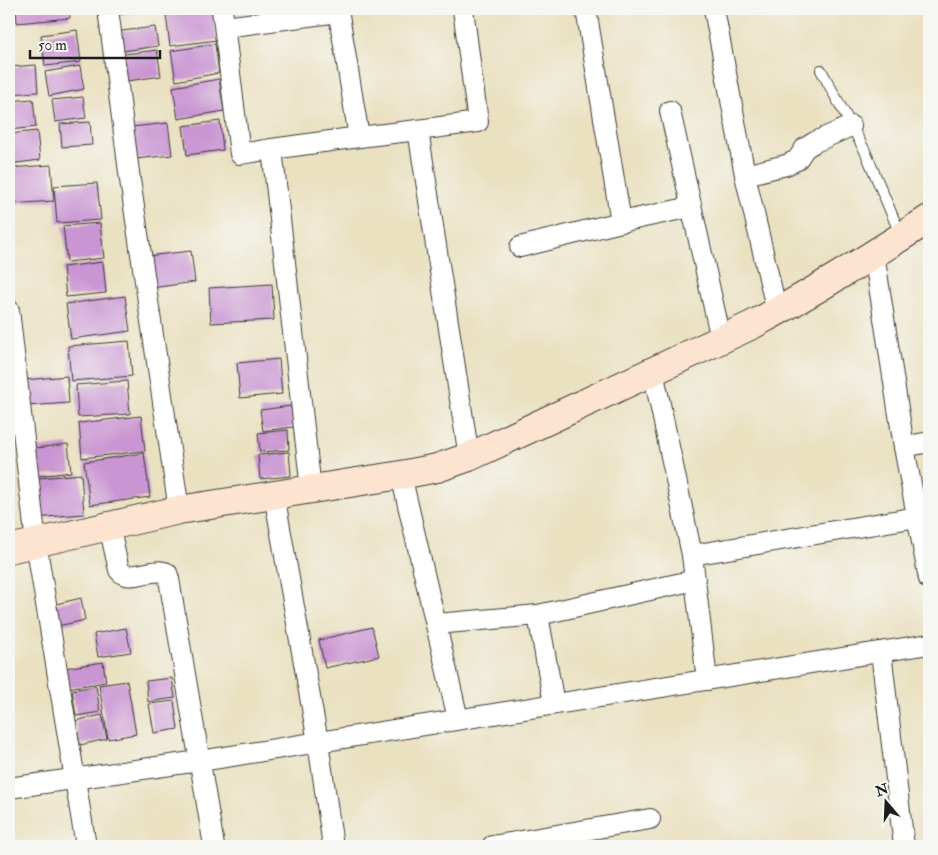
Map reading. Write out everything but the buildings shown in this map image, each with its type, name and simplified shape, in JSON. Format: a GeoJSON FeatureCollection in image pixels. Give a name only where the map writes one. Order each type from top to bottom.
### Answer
{"type":"FeatureCollection","features":[{"type":"Feature","properties":{"kind":"main road"},"geometry":{"type":"LineString","coordinates":[[9,549],[179,510],[401,475],[437,468],[469,457],[776,312],[929,219]]}},
{"type":"Feature","properties":{"kind":"street"},"geometry":{"type":"LineString","coordinates":[[108,9],[130,180],[179,510]]}},
{"type":"Feature","properties":{"kind":"street"},"geometry":{"type":"LineString","coordinates":[[359,137],[338,10],[224,18],[240,154],[478,122],[463,9]]}},
{"type":"Feature","properties":{"kind":"street"},"geometry":{"type":"LineString","coordinates":[[586,9],[621,222]]}},
{"type":"Feature","properties":{"kind":"street"},"geometry":{"type":"LineString","coordinates":[[714,9],[745,175],[776,312]]}},
{"type":"Feature","properties":{"kind":"street"},"geometry":{"type":"LineString","coordinates":[[670,111],[721,339]]}},
{"type":"Feature","properties":{"kind":"street"},"geometry":{"type":"LineString","coordinates":[[745,175],[797,160],[805,148],[852,126]]}},
{"type":"Feature","properties":{"kind":"street"},"geometry":{"type":"LineString","coordinates":[[418,130],[469,457]]}},
{"type":"Feature","properties":{"kind":"street"},"geometry":{"type":"LineString","coordinates":[[272,149],[311,489]]}},
{"type":"Feature","properties":{"kind":"street"},"geometry":{"type":"LineString","coordinates":[[520,247],[691,207]]}},
{"type":"Feature","properties":{"kind":"street"},"geometry":{"type":"LineString","coordinates":[[874,254],[904,447],[917,516],[927,550],[929,579]]}},
{"type":"Feature","properties":{"kind":"street"},"geometry":{"type":"LineString","coordinates":[[9,310],[36,543],[86,846]]}},
{"type":"Feature","properties":{"kind":"street"},"geometry":{"type":"LineString","coordinates":[[653,371],[692,555],[707,680]]}},
{"type":"Feature","properties":{"kind":"street"},"geometry":{"type":"LineString","coordinates":[[904,447],[929,442]]}},
{"type":"Feature","properties":{"kind":"street"},"geometry":{"type":"LineString","coordinates":[[401,475],[458,719]]}},
{"type":"Feature","properties":{"kind":"street"},"geometry":{"type":"LineString","coordinates":[[274,494],[318,742],[333,846]]}},
{"type":"Feature","properties":{"kind":"street"},"geometry":{"type":"LineString","coordinates":[[692,555],[917,516]]}},
{"type":"Feature","properties":{"kind":"street"},"geometry":{"type":"LineString","coordinates":[[109,526],[119,570],[122,574],[128,576],[161,570],[167,573],[169,579],[214,846]]}},
{"type":"Feature","properties":{"kind":"street"},"geometry":{"type":"LineString","coordinates":[[436,624],[538,615],[695,580]]}},
{"type":"Feature","properties":{"kind":"street"},"geometry":{"type":"LineString","coordinates":[[538,615],[554,704]]}},
{"type":"Feature","properties":{"kind":"street"},"geometry":{"type":"LineString","coordinates":[[9,788],[318,742],[929,644]]}},
{"type":"Feature","properties":{"kind":"street"},"geometry":{"type":"LineString","coordinates":[[881,652],[904,846]]}},
{"type":"Feature","properties":{"kind":"street"},"geometry":{"type":"LineString","coordinates":[[492,846],[650,819]]}},
{"type":"Feature","properties":{"kind":"lane"},"geometry":{"type":"LineString","coordinates":[[821,70],[865,151],[902,237]]}}]}
